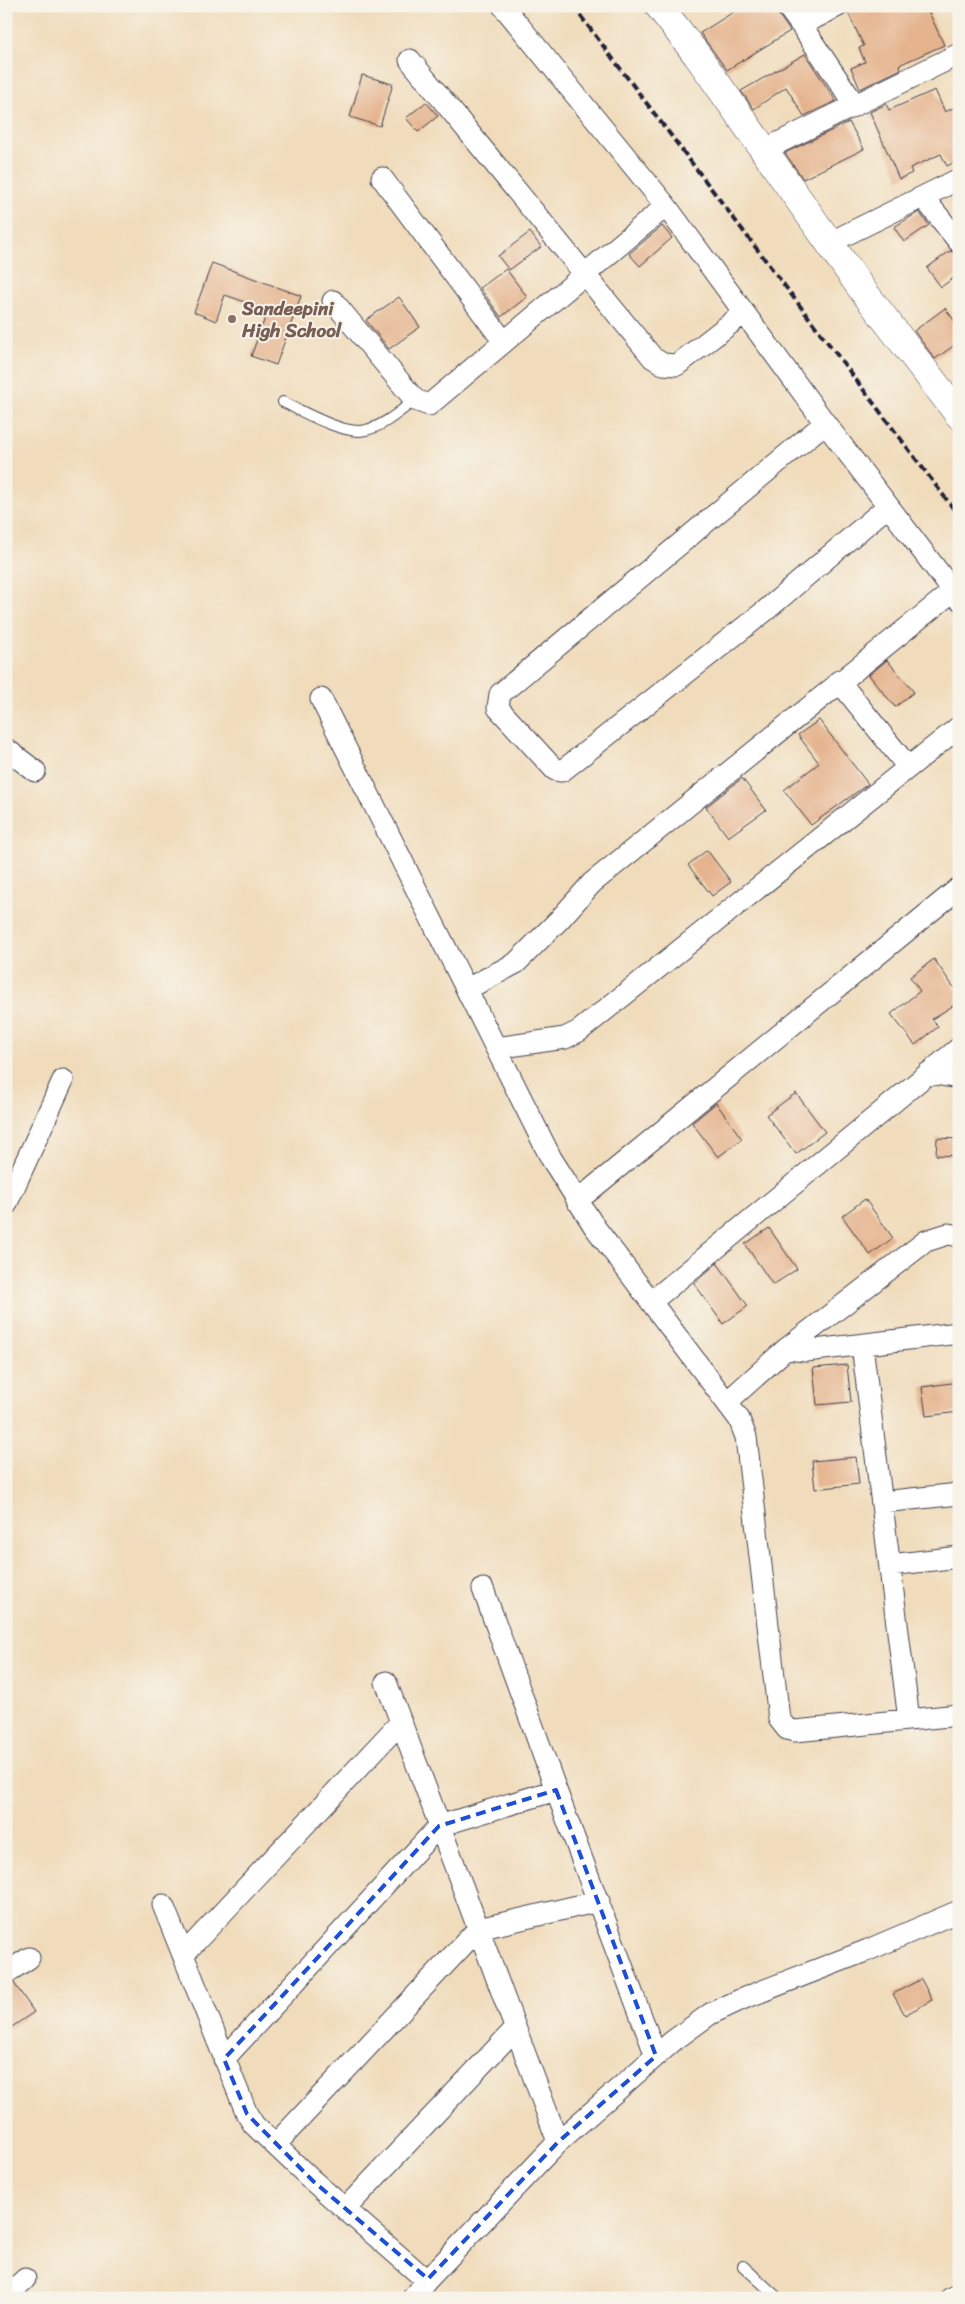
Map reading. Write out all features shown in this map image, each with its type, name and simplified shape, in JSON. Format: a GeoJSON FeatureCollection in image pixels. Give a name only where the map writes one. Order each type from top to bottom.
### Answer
{"type":"FeatureCollection","features":[{"type":"Feature","properties":{"kind":"street"},"geometry":{"type":"LineString","coordinates":[[467,989],[516,964],[592,883],[839,682],[956,595],[825,423],[666,206],[503,6]]}},
{"type":"Feature","properties":{"kind":"street"},"geometry":{"type":"LineString","coordinates":[[659,6],[697,55],[861,288],[959,415]]}},
{"type":"Feature","properties":{"kind":"street"},"geometry":{"type":"LineString","coordinates":[[786,6],[855,105]]}},
{"type":"Feature","properties":{"kind":"street"},"geometry":{"type":"LineString","coordinates":[[801,25],[838,6]]}},
{"type":"Feature","properties":{"kind":"street"},"geometry":{"type":"LineString","coordinates":[[764,150],[959,54]]}},
{"type":"Feature","properties":{"kind":"street"},"geometry":{"type":"LineString","coordinates":[[410,60],[653,358],[663,364],[677,365],[744,313]]}},
{"type":"Feature","properties":{"kind":"street"},"geometry":{"type":"LineString","coordinates":[[382,178],[504,342]]}},
{"type":"Feature","properties":{"kind":"street"},"geometry":{"type":"LineString","coordinates":[[829,243],[959,179]]}},
{"type":"Feature","properties":{"kind":"street"},"geometry":{"type":"LineString","coordinates":[[923,197],[959,242]]}},
{"type":"Feature","properties":{"kind":"street"},"geometry":{"type":"LineString","coordinates":[[333,301],[415,400],[428,405],[666,206]]}},
{"type":"Feature","properties":{"kind":"street"},"geometry":{"type":"LineString","coordinates":[[825,423],[500,694],[498,708],[555,770],[562,771],[765,611],[888,506]]}},
{"type":"Feature","properties":{"kind":"street"},"geometry":{"type":"LineString","coordinates":[[839,682],[908,767]]}},
{"type":"Feature","properties":{"kind":"street"},"geometry":{"type":"LineString","coordinates":[[321,699],[551,1158],[577,1201],[650,1302],[740,1419],[746,1437],[779,1719],[787,1729],[794,1731],[959,1714]]}},
{"type":"Feature","properties":{"kind":"street"},"geometry":{"type":"LineString","coordinates":[[496,1048],[565,1038],[579,1031],[959,727]]}},
{"type":"Feature","properties":{"kind":"street"},"geometry":{"type":"LineString","coordinates":[[6,748],[35,771]]}},
{"type":"Feature","properties":{"kind":"street"},"geometry":{"type":"LineString","coordinates":[[577,1201],[959,888]]}},
{"type":"Feature","properties":{"kind":"street"},"geometry":{"type":"LineString","coordinates":[[650,1302],[959,1048]]}},
{"type":"Feature","properties":{"kind":"street"},"geometry":{"type":"LineString","coordinates":[[928,1073],[959,1078]]}},
{"type":"Feature","properties":{"kind":"street"},"geometry":{"type":"LineString","coordinates":[[6,1205],[63,1080]]}},
{"type":"Feature","properties":{"kind":"street"},"geometry":{"type":"LineString","coordinates":[[727,1402],[786,1349],[926,1241],[948,1234],[959,1236]]}},
{"type":"Feature","properties":{"kind":"street"},"geometry":{"type":"LineString","coordinates":[[786,1349],[806,1351],[959,1333]]}},
{"type":"Feature","properties":{"kind":"street"},"geometry":{"type":"LineString","coordinates":[[862,1345],[909,1720]]}},
{"type":"Feature","properties":{"kind":"street"},"geometry":{"type":"LineString","coordinates":[[882,1502],[959,1494]]}},
{"type":"Feature","properties":{"kind":"street"},"geometry":{"type":"LineString","coordinates":[[890,1565],[959,1557]]}},
{"type":"Feature","properties":{"kind":"street"},"geometry":{"type":"LineString","coordinates":[[483,1589],[656,2056]]}},
{"type":"Feature","properties":{"kind":"street"},"geometry":{"type":"LineString","coordinates":[[386,1682],[558,2142]]}},
{"type":"Feature","properties":{"kind":"street"},"geometry":{"type":"LineString","coordinates":[[183,1955],[400,1723]]}},
{"type":"Feature","properties":{"kind":"street"},"geometry":{"type":"LineString","coordinates":[[224,2059],[439,1826],[556,1790]]}},
{"type":"Feature","properties":{"kind":"street"},"geometry":{"type":"LineString","coordinates":[[275,2145],[478,1929],[599,1901]]}},
{"type":"Feature","properties":{"kind":"street"},"geometry":{"type":"LineString","coordinates":[[163,1905],[224,2059],[247,2114],[254,2125],[345,2210],[425,2279],[428,2279]]}},
{"type":"Feature","properties":{"kind":"street"},"geometry":{"type":"LineString","coordinates":[[412,2298],[558,2142],[656,2056],[710,2014],[742,1999],[868,1950],[959,1911]]}},
{"type":"Feature","properties":{"kind":"street"},"geometry":{"type":"LineString","coordinates":[[6,1973],[29,1958]]}},
{"type":"Feature","properties":{"kind":"street"},"geometry":{"type":"LineString","coordinates":[[345,2210],[516,2029]]}},
{"type":"Feature","properties":{"kind":"street"},"geometry":{"type":"LineString","coordinates":[[6,2297],[25,2279]]}},
{"type":"Feature","properties":{"kind":"street"},"geometry":{"type":"LineString","coordinates":[[951,2298],[959,2294]]}},
{"type":"Feature","properties":{"kind":"lane"},"geometry":{"type":"LineString","coordinates":[[282,402],[345,429],[364,431],[376,426],[415,400]]}},
{"type":"Feature","properties":{"kind":"lane"},"geometry":{"type":"LineString","coordinates":[[743,2266],[778,2298]]}},
{"type":"Feature","properties":{"kind":"highlighted area"},"geometry":{"type":"Polygon","coordinates":[[[556,1790],[656,2056],[558,2142],[428,2279],[313,2181],[247,2114],[224,2059],[439,1826],[556,1790]]]}},
{"type":"Feature","properties":{"kind":"building"},"geometry":{"type":"Polygon","coordinates":[[[743,6],[766,6],[771,14],[776,11],[790,31],[727,70],[700,33],[743,6]]]}},
{"type":"Feature","properties":{"kind":"building"},"geometry":{"type":"Polygon","coordinates":[[[850,6],[926,6],[944,45],[899,65],[901,69],[860,89],[851,68],[865,62],[859,48],[864,46],[848,13],[850,6]]]}},
{"type":"Feature","properties":{"kind":"building"},"geometry":{"type":"Polygon","coordinates":[[[805,54],[836,101],[804,116],[786,87],[754,109],[741,91],[805,54]]]}},
{"type":"Feature","properties":{"kind":"building"},"geometry":{"type":"Polygon","coordinates":[[[362,75],[393,84],[380,126],[350,117],[362,75]]]}},
{"type":"Feature","properties":{"kind":"building"},"geometry":{"type":"Polygon","coordinates":[[[935,90],[945,112],[959,105],[959,160],[947,166],[941,154],[910,168],[912,173],[899,179],[870,112],[886,104],[889,110],[935,90]]]}},
{"type":"Feature","properties":{"kind":"building"},"geometry":{"type":"Polygon","coordinates":[[[426,102],[438,116],[418,132],[406,118],[426,102]]]}},
{"type":"Feature","properties":{"kind":"building"},"geometry":{"type":"Polygon","coordinates":[[[849,122],[864,149],[803,179],[785,153],[849,122]]]}},
{"type":"Feature","properties":{"kind":"building"},"geometry":{"type":"Polygon","coordinates":[[[919,212],[929,225],[904,242],[894,227],[919,212]]]}},
{"type":"Feature","properties":{"kind":"building"},"geometry":{"type":"Polygon","coordinates":[[[662,226],[672,238],[640,266],[629,254],[662,226]]]}},
{"type":"Feature","properties":{"kind":"building"},"geometry":{"type":"Polygon","coordinates":[[[530,232],[541,247],[509,270],[498,256],[530,232]]]}},
{"type":"Feature","properties":{"kind":"building"},"geometry":{"type":"Polygon","coordinates":[[[950,251],[959,254],[959,274],[941,287],[927,268],[950,251]]]}},
{"type":"Feature","properties":{"kind":"building"},"geometry":{"type":"Polygon","coordinates":[[[212,263],[301,296],[276,365],[251,356],[268,310],[225,295],[216,321],[194,312],[212,263]]]}},
{"type":"Feature","properties":{"kind":"building"},"geometry":{"type":"Polygon","coordinates":[[[506,269],[527,297],[501,317],[480,288],[506,269]]]}},
{"type":"Feature","properties":{"kind":"building"},"geometry":{"type":"Polygon","coordinates":[[[399,297],[420,327],[389,349],[366,320],[399,297]]]}},
{"type":"Feature","properties":{"kind":"building"},"geometry":{"type":"Polygon","coordinates":[[[945,308],[959,327],[959,342],[935,359],[914,331],[945,308]]]}},
{"type":"Feature","properties":{"kind":"building"},"geometry":{"type":"Polygon","coordinates":[[[887,660],[914,692],[895,707],[869,675],[887,660]]]}},
{"type":"Feature","properties":{"kind":"building"},"geometry":{"type":"Polygon","coordinates":[[[819,720],[868,784],[811,825],[784,790],[819,763],[798,735],[819,720]]]}},
{"type":"Feature","properties":{"kind":"building"},"geometry":{"type":"Polygon","coordinates":[[[742,778],[766,810],[728,837],[706,807],[742,778]]]}},
{"type":"Feature","properties":{"kind":"building"},"geometry":{"type":"Polygon","coordinates":[[[707,850],[731,882],[712,896],[688,865],[707,850]]]}},
{"type":"Feature","properties":{"kind":"building"},"geometry":{"type":"Polygon","coordinates":[[[934,959],[959,995],[959,1002],[932,1019],[938,1027],[915,1045],[891,1014],[920,991],[910,977],[934,959]]]}},
{"type":"Feature","properties":{"kind":"building"},"geometry":{"type":"Polygon","coordinates":[[[796,1093],[825,1132],[796,1154],[766,1115],[796,1093]]]}},
{"type":"Feature","properties":{"kind":"building"},"geometry":{"type":"Polygon","coordinates":[[[716,1103],[742,1139],[718,1157],[692,1123],[716,1103]]]}},
{"type":"Feature","properties":{"kind":"building"},"geometry":{"type":"Polygon","coordinates":[[[937,1138],[959,1139],[959,1156],[936,1155],[937,1138]]]}},
{"type":"Feature","properties":{"kind":"building"},"geometry":{"type":"Polygon","coordinates":[[[865,1199],[893,1238],[870,1255],[842,1216],[865,1199]]]}},
{"type":"Feature","properties":{"kind":"building"},"geometry":{"type":"Polygon","coordinates":[[[769,1228],[797,1269],[773,1285],[745,1244],[769,1228]]]}},
{"type":"Feature","properties":{"kind":"building"},"geometry":{"type":"Polygon","coordinates":[[[717,1263],[748,1306],[723,1324],[694,1283],[717,1263]]]}},
{"type":"Feature","properties":{"kind":"building"},"geometry":{"type":"Polygon","coordinates":[[[847,1365],[851,1402],[817,1405],[813,1368],[847,1365]]]}},
{"type":"Feature","properties":{"kind":"building"},"geometry":{"type":"Polygon","coordinates":[[[959,1382],[959,1412],[926,1416],[922,1387],[959,1382]]]}},
{"type":"Feature","properties":{"kind":"building"},"geometry":{"type":"Polygon","coordinates":[[[856,1457],[859,1484],[815,1489],[812,1461],[856,1457]]]}},
{"type":"Feature","properties":{"kind":"building"},"geometry":{"type":"Polygon","coordinates":[[[921,1979],[932,2000],[905,2015],[893,1994],[921,1979]]]}},
{"type":"Feature","properties":{"kind":"building"},"geometry":{"type":"Polygon","coordinates":[[[14,1983],[34,2012],[6,2031],[6,1985],[14,1983]]]}},
{"type":"Feature","properties":{"kind":"railway"},"geometry":{"type":"LineString","coordinates":[[573,6],[959,516]]}},
{"type":"Feature","properties":{"kind":"place","name":"Sandeepini High School"},"geometry":{"type":"Point","coordinates":[232,319]}}]}
